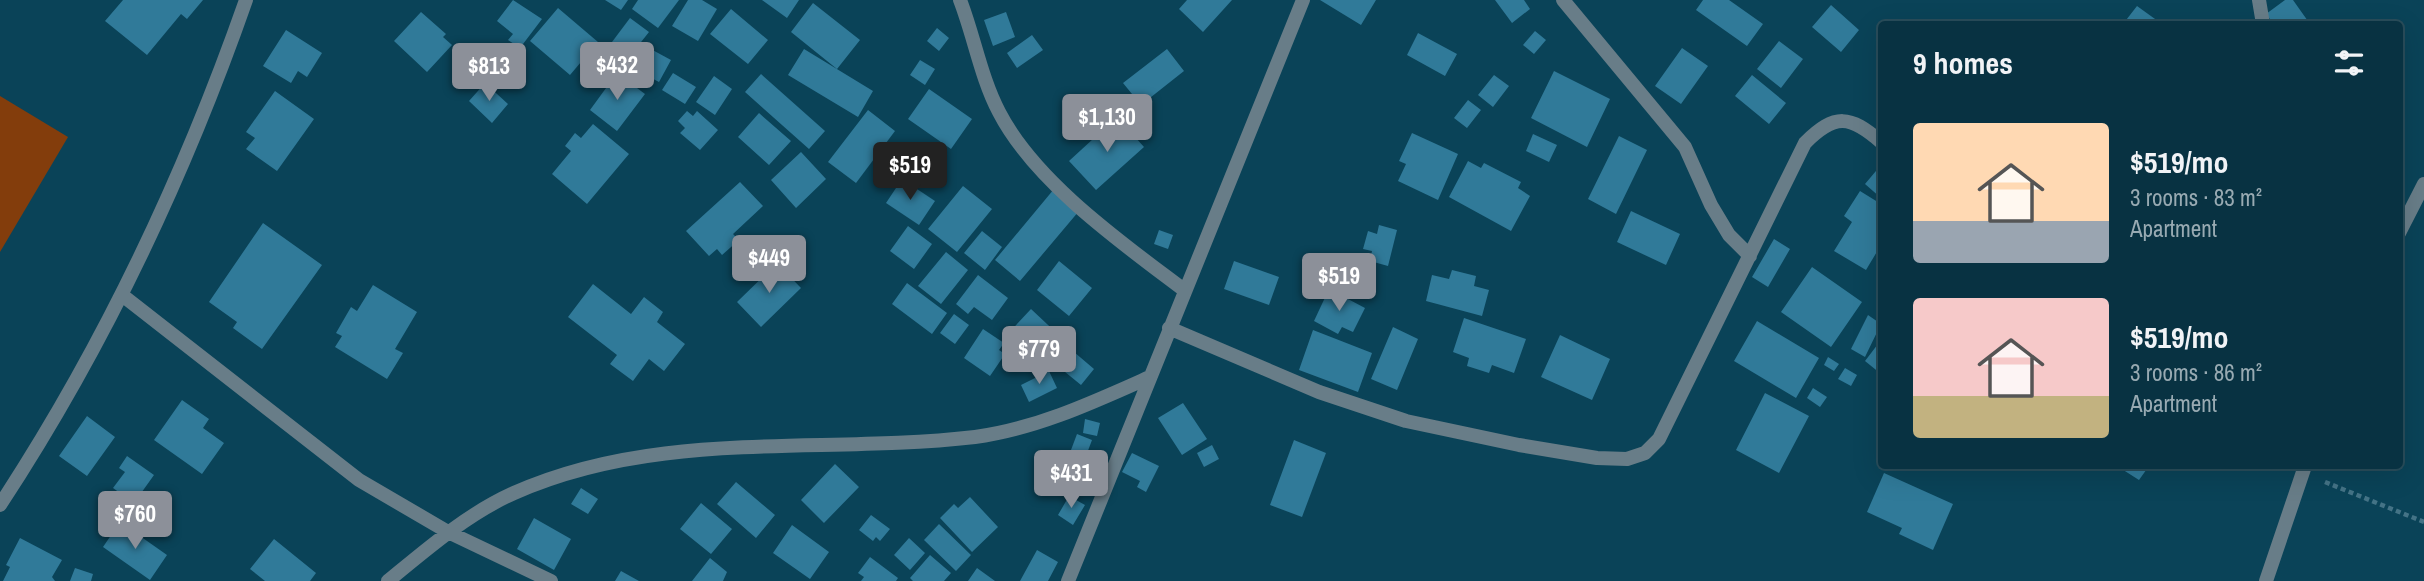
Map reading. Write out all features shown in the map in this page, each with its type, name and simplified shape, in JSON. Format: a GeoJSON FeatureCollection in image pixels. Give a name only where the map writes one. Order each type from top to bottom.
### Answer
{"type":"FeatureCollection","features":[{"type":"Feature","properties":{"kind":"street"},"geometry":{"type":"LineString","coordinates":[[2,498],[122,295],[219,74],[246,0]]}},
{"type":"Feature","properties":{"kind":"street"},"geometry":{"type":"LineString","coordinates":[[960,0],[998,110],[1014,137],[1102,228],[1184,290]]}},
{"type":"Feature","properties":{"kind":"street"},"geometry":{"type":"LineString","coordinates":[[1068,581],[1303,0]]}},
{"type":"Feature","properties":{"kind":"street"},"geometry":{"type":"LineString","coordinates":[[1563,0],[1685,146],[1711,205],[1729,235],[1750,256]]}},
{"type":"Feature","properties":{"kind":"street"},"geometry":{"type":"LineString","coordinates":[[2259,0],[2262,21]]}},
{"type":"Feature","properties":{"kind":"street"},"geometry":{"type":"LineString","coordinates":[[1170,328],[1319,392],[1406,421],[1519,445],[1597,458],[1628,459],[1645,453],[1659,439],[1805,143],[1820,128],[1839,120],[1860,124],[1878,139]]}},
{"type":"Feature","properties":{"kind":"street"},"geometry":{"type":"LineString","coordinates":[[2403,225],[2424,184]]}},
{"type":"Feature","properties":{"kind":"street"},"geometry":{"type":"LineString","coordinates":[[2403,207],[2409,214]]}},
{"type":"Feature","properties":{"kind":"street"},"geometry":{"type":"LineString","coordinates":[[122,295],[359,480],[448,532],[551,581]]}},
{"type":"Feature","properties":{"kind":"street"},"geometry":{"type":"LineString","coordinates":[[388,581],[448,532],[513,494],[588,469],[651,454],[731,446],[819,446],[977,436],[1081,408],[1150,377]]}},
{"type":"Feature","properties":{"kind":"street"},"geometry":{"type":"LineString","coordinates":[[2266,581],[2303,470]]}},
{"type":"Feature","properties":{"kind":"path"},"geometry":{"type":"LineString","coordinates":[[2303,470],[2424,522]]}},
{"type":"Feature","properties":{"kind":"shaded area"},"geometry":{"type":"Polygon","coordinates":[[[0,96],[68,137],[0,252],[0,96]]]}},
{"type":"Feature","properties":{"kind":"building"},"geometry":{"type":"Polygon","coordinates":[[[123,0],[203,0],[187,19],[181,14],[147,55],[105,21],[123,0]]]}},
{"type":"Feature","properties":{"kind":"building"},"geometry":{"type":"Polygon","coordinates":[[[513,0],[542,19],[520,48],[508,40],[513,34],[497,21],[513,0]]]}},
{"type":"Feature","properties":{"kind":"building"},"geometry":{"type":"Polygon","coordinates":[[[605,0],[628,0],[621,10],[605,0]]]}},
{"type":"Feature","properties":{"kind":"building"},"geometry":{"type":"Polygon","coordinates":[[[638,0],[679,0],[658,28],[632,9],[638,0]]]}},
{"type":"Feature","properties":{"kind":"building"},"geometry":{"type":"Polygon","coordinates":[[[688,0],[702,0],[717,9],[698,41],[672,26],[688,0]]]}},
{"type":"Feature","properties":{"kind":"building"},"geometry":{"type":"Polygon","coordinates":[[[762,0],[799,0],[787,18],[762,0]]]}},
{"type":"Feature","properties":{"kind":"building"},"geometry":{"type":"Polygon","coordinates":[[[1187,0],[1232,0],[1203,32],[1179,9],[1187,0]]]}},
{"type":"Feature","properties":{"kind":"building"},"geometry":{"type":"Polygon","coordinates":[[[1320,0],[1376,0],[1361,25],[1320,0]]]}},
{"type":"Feature","properties":{"kind":"building"},"geometry":{"type":"Polygon","coordinates":[[[1495,0],[1524,0],[1530,9],[1512,23],[1495,0]]]}},
{"type":"Feature","properties":{"kind":"building"},"geometry":{"type":"Polygon","coordinates":[[[1703,0],[1729,0],[1763,24],[1747,46],[1696,10],[1703,0]]]}},
{"type":"Feature","properties":{"kind":"building"},"geometry":{"type":"Polygon","coordinates":[[[2285,0],[2293,0],[2308,21],[2272,21],[2266,14],[2285,0]]]}},
{"type":"Feature","properties":{"kind":"building"},"geometry":{"type":"Polygon","coordinates":[[[813,3],[860,40],[837,69],[791,32],[813,3]]]}},
{"type":"Feature","properties":{"kind":"building"},"geometry":{"type":"Polygon","coordinates":[[[1831,5],[1859,30],[1841,52],[1812,27],[1831,5]]]}},
{"type":"Feature","properties":{"kind":"building"},"geometry":{"type":"Polygon","coordinates":[[[2137,6],[2158,21],[2125,21],[2137,6]]]}},
{"type":"Feature","properties":{"kind":"building"},"geometry":{"type":"Polygon","coordinates":[[[558,8],[598,42],[570,75],[530,41],[558,8]]]}},
{"type":"Feature","properties":{"kind":"building"},"geometry":{"type":"Polygon","coordinates":[[[731,9],[768,40],[748,64],[710,34],[731,9]]]}},
{"type":"Feature","properties":{"kind":"building"},"geometry":{"type":"Polygon","coordinates":[[[421,12],[446,34],[443,37],[452,45],[427,72],[394,41],[421,12]]]}},
{"type":"Feature","properties":{"kind":"building"},"geometry":{"type":"Polygon","coordinates":[[[1006,12],[1015,37],[993,46],[984,20],[1006,12]]]}},
{"type":"Feature","properties":{"kind":"building"},"geometry":{"type":"Polygon","coordinates":[[[630,18],[649,32],[630,56],[612,42],[630,18]]]}},
{"type":"Feature","properties":{"kind":"building"},"geometry":{"type":"Polygon","coordinates":[[[937,28],[949,38],[939,51],[927,41],[937,28]]]}},
{"type":"Feature","properties":{"kind":"building"},"geometry":{"type":"Polygon","coordinates":[[[286,30],[322,53],[307,77],[298,71],[291,83],[263,66],[286,30]]]}},
{"type":"Feature","properties":{"kind":"building"},"geometry":{"type":"Polygon","coordinates":[[[1535,31],[1546,40],[1534,54],[1523,45],[1535,31]]]}},
{"type":"Feature","properties":{"kind":"building"},"geometry":{"type":"Polygon","coordinates":[[[1418,33],[1457,54],[1445,76],[1407,55],[1418,33]]]}},
{"type":"Feature","properties":{"kind":"building"},"geometry":{"type":"Polygon","coordinates":[[[1032,35],[1043,50],[1017,68],[1007,53],[1032,35]]]}},
{"type":"Feature","properties":{"kind":"building"},"geometry":{"type":"Polygon","coordinates":[[[1779,41],[1803,59],[1781,88],[1757,69],[1779,41]]]}},
{"type":"Feature","properties":{"kind":"building"},"geometry":{"type":"Polygon","coordinates":[[[647,47],[671,60],[659,82],[634,69],[647,47]]]}},
{"type":"Feature","properties":{"kind":"building"},"geometry":{"type":"Polygon","coordinates":[[[1682,48],[1708,66],[1681,104],[1655,86],[1682,48]]]}},
{"type":"Feature","properties":{"kind":"building"},"geometry":{"type":"Polygon","coordinates":[[[804,49],[873,91],[858,117],[788,75],[804,49]]]}},
{"type":"Feature","properties":{"kind":"building"},"geometry":{"type":"Polygon","coordinates":[[[1167,49],[1184,71],[1141,105],[1123,83],[1167,49]]]}},
{"type":"Feature","properties":{"kind":"building"},"geometry":{"type":"Polygon","coordinates":[[[920,60],[935,69],[925,85],[910,75],[920,60]]]}},
{"type":"Feature","properties":{"kind":"building"},"geometry":{"type":"Polygon","coordinates":[[[1554,71],[1610,99],[1587,147],[1531,118],[1554,71]]]}},
{"type":"Feature","properties":{"kind":"building"},"geometry":{"type":"Polygon","coordinates":[[[617,73],[645,94],[617,131],[590,110],[617,73]]]}},
{"type":"Feature","properties":{"kind":"building"},"geometry":{"type":"Polygon","coordinates":[[[673,73],[696,87],[685,104],[662,90],[673,73]]]}},
{"type":"Feature","properties":{"kind":"building"},"geometry":{"type":"Polygon","coordinates":[[[761,74],[825,131],[809,149],[745,92],[761,74]]]}},
{"type":"Feature","properties":{"kind":"building"},"geometry":{"type":"Polygon","coordinates":[[[1494,75],[1509,86],[1493,107],[1478,95],[1494,75]]]}},
{"type":"Feature","properties":{"kind":"building"},"geometry":{"type":"Polygon","coordinates":[[[1752,75],[1786,103],[1769,124],[1735,96],[1752,75]]]}},
{"type":"Feature","properties":{"kind":"building"},"geometry":{"type":"Polygon","coordinates":[[[714,76],[732,89],[715,115],[696,102],[714,76]]]}},
{"type":"Feature","properties":{"kind":"building"},"geometry":{"type":"Polygon","coordinates":[[[485,83],[508,104],[492,123],[469,101],[485,83]]]}},
{"type":"Feature","properties":{"kind":"building"},"geometry":{"type":"Polygon","coordinates":[[[929,89],[972,119],[951,149],[908,119],[929,89]]]}},
{"type":"Feature","properties":{"kind":"building"},"geometry":{"type":"Polygon","coordinates":[[[275,91],[314,119],[277,171],[246,149],[255,138],[246,132],[275,91]]]}},
{"type":"Feature","properties":{"kind":"building"},"geometry":{"type":"Polygon","coordinates":[[[1468,100],[1481,110],[1467,128],[1454,118],[1468,100]]]}},
{"type":"Feature","properties":{"kind":"building"},"geometry":{"type":"Polygon","coordinates":[[[868,110],[895,131],[856,183],[828,162],[868,110]]]}},
{"type":"Feature","properties":{"kind":"building"},"geometry":{"type":"Polygon","coordinates":[[[687,111],[693,116],[697,111],[718,130],[700,150],[680,133],[685,128],[678,121],[687,111]]]}},
{"type":"Feature","properties":{"kind":"building"},"geometry":{"type":"Polygon","coordinates":[[[759,113],[791,141],[769,165],[738,137],[759,113]]]}},
{"type":"Feature","properties":{"kind":"building"},"geometry":{"type":"Polygon","coordinates":[[[1117,117],[1144,147],[1096,190],[1069,161],[1117,117]]]}},
{"type":"Feature","properties":{"kind":"building"},"geometry":{"type":"Polygon","coordinates":[[[593,124],[629,154],[587,204],[552,174],[571,151],[565,146],[575,133],[581,138],[593,124]]]}},
{"type":"Feature","properties":{"kind":"building"},"geometry":{"type":"Polygon","coordinates":[[[1412,133],[1458,154],[1438,200],[1398,181],[1406,164],[1399,161],[1412,133]]]}},
{"type":"Feature","properties":{"kind":"building"},"geometry":{"type":"Polygon","coordinates":[[[1533,134],[1557,145],[1549,162],[1526,151],[1533,134]]]}},
{"type":"Feature","properties":{"kind":"building"},"geometry":{"type":"Polygon","coordinates":[[[1619,136],[1647,150],[1616,214],[1588,199],[1619,136]]]}},
{"type":"Feature","properties":{"kind":"building"},"geometry":{"type":"Polygon","coordinates":[[[801,152],[826,179],[796,208],[771,180],[801,152]]]}},
{"type":"Feature","properties":{"kind":"building"},"geometry":{"type":"Polygon","coordinates":[[[1468,161],[1481,168],[1484,163],[1521,182],[1518,188],[1530,196],[1511,231],[1449,197],[1468,161]]]}},
{"type":"Feature","properties":{"kind":"building"},"geometry":{"type":"Polygon","coordinates":[[[1878,169],[1878,195],[1865,184],[1878,169]]]}},
{"type":"Feature","properties":{"kind":"building"},"geometry":{"type":"Polygon","coordinates":[[[902,179],[935,201],[919,225],[886,203],[902,179]]]}},
{"type":"Feature","properties":{"kind":"building"},"geometry":{"type":"Polygon","coordinates":[[[740,182],[763,206],[733,234],[739,240],[722,255],[717,249],[709,256],[686,231],[740,182]]]}},
{"type":"Feature","properties":{"kind":"building"},"geometry":{"type":"Polygon","coordinates":[[[963,186],[992,209],[957,252],[928,229],[963,186]]]}},
{"type":"Feature","properties":{"kind":"building"},"geometry":{"type":"Polygon","coordinates":[[[1054,189],[1079,211],[1020,281],[995,260],[1054,189]]]}},
{"type":"Feature","properties":{"kind":"building"},"geometry":{"type":"Polygon","coordinates":[[[1860,191],[1878,202],[1878,250],[1866,270],[1834,251],[1852,222],[1844,216],[1860,191]]]}},
{"type":"Feature","properties":{"kind":"building"},"geometry":{"type":"Polygon","coordinates":[[[1631,211],[1680,234],[1666,265],[1617,242],[1631,211]]]}},
{"type":"Feature","properties":{"kind":"building"},"geometry":{"type":"Polygon","coordinates":[[[263,223],[322,265],[262,349],[233,328],[237,322],[209,302],[263,223]]]}},
{"type":"Feature","properties":{"kind":"building"},"geometry":{"type":"Polygon","coordinates":[[[1379,225],[1397,230],[1388,266],[1370,261],[1372,251],[1363,249],[1368,231],[1377,234],[1379,225]]]}},
{"type":"Feature","properties":{"kind":"building"},"geometry":{"type":"Polygon","coordinates":[[[908,226],[932,244],[914,269],[890,251],[908,226]]]}},
{"type":"Feature","properties":{"kind":"building"},"geometry":{"type":"Polygon","coordinates":[[[1159,230],[1173,235],[1168,249],[1154,244],[1159,230]]]}},
{"type":"Feature","properties":{"kind":"building"},"geometry":{"type":"Polygon","coordinates":[[[982,231],[1002,247],[985,270],[964,253],[982,231]]]}},
{"type":"Feature","properties":{"kind":"building"},"geometry":{"type":"Polygon","coordinates":[[[1774,239],[1790,249],[1768,287],[1752,277],[1774,239]]]}},
{"type":"Feature","properties":{"kind":"building"},"geometry":{"type":"Polygon","coordinates":[[[946,252],[968,270],[941,304],[918,286],[946,252]]]}},
{"type":"Feature","properties":{"kind":"building"},"geometry":{"type":"Polygon","coordinates":[[[1059,261],[1092,288],[1069,316],[1037,290],[1059,261]]]}},
{"type":"Feature","properties":{"kind":"building"},"geometry":{"type":"Polygon","coordinates":[[[1234,261],[1279,277],[1269,305],[1224,289],[1234,261]]]}},
{"type":"Feature","properties":{"kind":"building"},"geometry":{"type":"Polygon","coordinates":[[[777,263],[801,288],[761,327],[737,302],[777,263]]]}},
{"type":"Feature","properties":{"kind":"building"},"geometry":{"type":"Polygon","coordinates":[[[1812,267],[1862,302],[1831,347],[1781,312],[1812,267]]]}},
{"type":"Feature","properties":{"kind":"building"},"geometry":{"type":"Polygon","coordinates":[[[1452,270],[1476,276],[1474,286],[1489,290],[1482,316],[1426,301],[1432,275],[1449,279],[1452,270]]]}},
{"type":"Feature","properties":{"kind":"building"},"geometry":{"type":"Polygon","coordinates":[[[978,275],[1008,298],[992,320],[974,307],[968,314],[956,304],[978,275]]]}},
{"type":"Feature","properties":{"kind":"building"},"geometry":{"type":"Polygon","coordinates":[[[907,283],[947,313],[932,334],[892,304],[907,283]]]}},
{"type":"Feature","properties":{"kind":"building"},"geometry":{"type":"Polygon","coordinates":[[[593,284],[631,314],[644,297],[663,312],[657,322],[685,344],[664,371],[649,359],[633,381],[610,364],[617,355],[568,317],[593,284]]]}},
{"type":"Feature","properties":{"kind":"building"},"geometry":{"type":"Polygon","coordinates":[[[373,285],[417,312],[395,349],[403,353],[387,379],[335,347],[342,336],[336,333],[351,307],[357,311],[373,285]]]}},
{"type":"Feature","properties":{"kind":"building"},"geometry":{"type":"Polygon","coordinates":[[[1329,289],[1365,308],[1353,332],[1342,327],[1338,334],[1314,321],[1329,289]]]}},
{"type":"Feature","properties":{"kind":"building"},"geometry":{"type":"Polygon","coordinates":[[[1031,309],[1063,339],[1035,369],[1002,340],[1031,309]]]}},
{"type":"Feature","properties":{"kind":"building"},"geometry":{"type":"Polygon","coordinates":[[[954,314],[969,325],[955,344],[940,333],[954,314]]]}},
{"type":"Feature","properties":{"kind":"building"},"geometry":{"type":"Polygon","coordinates":[[[1868,315],[1878,322],[1878,330],[1865,357],[1851,349],[1868,315]]]}},
{"type":"Feature","properties":{"kind":"building"},"geometry":{"type":"Polygon","coordinates":[[[1464,318],[1526,339],[1514,373],[1492,365],[1489,373],[1467,366],[1469,358],[1453,352],[1464,318]]]}},
{"type":"Feature","properties":{"kind":"building"},"geometry":{"type":"Polygon","coordinates":[[[1757,321],[1819,358],[1796,398],[1734,361],[1757,321]]]}},
{"type":"Feature","properties":{"kind":"building"},"geometry":{"type":"Polygon","coordinates":[[[1393,327],[1418,339],[1397,390],[1371,379],[1393,327]]]}},
{"type":"Feature","properties":{"kind":"building"},"geometry":{"type":"Polygon","coordinates":[[[983,329],[1004,343],[999,350],[1005,354],[990,376],[964,358],[983,329]]]}},
{"type":"Feature","properties":{"kind":"building"},"geometry":{"type":"Polygon","coordinates":[[[1313,330],[1372,353],[1358,392],[1299,370],[1313,330]]]}},
{"type":"Feature","properties":{"kind":"building"},"geometry":{"type":"Polygon","coordinates":[[[1560,335],[1610,359],[1592,400],[1541,377],[1560,335]]]}},
{"type":"Feature","properties":{"kind":"building"},"geometry":{"type":"Polygon","coordinates":[[[1878,344],[1878,372],[1865,361],[1878,344]]]}},
{"type":"Feature","properties":{"kind":"building"},"geometry":{"type":"Polygon","coordinates":[[[1067,346],[1094,369],[1081,385],[1054,363],[1067,346]]]}},
{"type":"Feature","properties":{"kind":"building"},"geometry":{"type":"Polygon","coordinates":[[[1828,357],[1839,364],[1834,371],[1824,365],[1828,357]]]}},
{"type":"Feature","properties":{"kind":"building"},"geometry":{"type":"Polygon","coordinates":[[[1845,368],[1857,375],[1851,386],[1838,379],[1845,368]]]}},
{"type":"Feature","properties":{"kind":"building"},"geometry":{"type":"Polygon","coordinates":[[[1049,371],[1057,388],[1029,402],[1021,385],[1049,371]]]}},
{"type":"Feature","properties":{"kind":"building"},"geometry":{"type":"Polygon","coordinates":[[[1813,388],[1827,397],[1820,407],[1807,398],[1813,388]]]}},
{"type":"Feature","properties":{"kind":"building"},"geometry":{"type":"Polygon","coordinates":[[[1765,393],[1809,416],[1779,473],[1736,450],[1765,393]]]}},
{"type":"Feature","properties":{"kind":"building"},"geometry":{"type":"Polygon","coordinates":[[[182,400],[209,419],[203,428],[224,443],[202,474],[154,440],[182,400]]]}},
{"type":"Feature","properties":{"kind":"building"},"geometry":{"type":"Polygon","coordinates":[[[1183,403],[1207,439],[1182,455],[1158,418],[1183,403]]]}},
{"type":"Feature","properties":{"kind":"building"},"geometry":{"type":"Polygon","coordinates":[[[87,416],[115,437],[87,476],[59,456],[87,416]]]}},
{"type":"Feature","properties":{"kind":"building"},"geometry":{"type":"Polygon","coordinates":[[[1085,419],[1100,423],[1097,436],[1083,433],[1085,419]]]}},
{"type":"Feature","properties":{"kind":"building"},"geometry":{"type":"Polygon","coordinates":[[[1077,434],[1092,440],[1086,456],[1071,450],[1077,434]]]}},
{"type":"Feature","properties":{"kind":"building"},"geometry":{"type":"Polygon","coordinates":[[[1294,440],[1326,453],[1302,517],[1270,505],[1294,440]]]}},
{"type":"Feature","properties":{"kind":"building"},"geometry":{"type":"Polygon","coordinates":[[[1212,445],[1219,459],[1204,467],[1197,453],[1212,445]]]}},
{"type":"Feature","properties":{"kind":"building"},"geometry":{"type":"Polygon","coordinates":[[[1132,453],[1159,466],[1146,492],[1137,487],[1140,481],[1122,472],[1132,453]]]}},
{"type":"Feature","properties":{"kind":"building"},"geometry":{"type":"Polygon","coordinates":[[[127,456],[154,475],[134,503],[113,488],[125,472],[119,468],[127,456]]]}},
{"type":"Feature","properties":{"kind":"building"},"geometry":{"type":"Polygon","coordinates":[[[835,464],[859,487],[824,523],[801,500],[835,464]]]}},
{"type":"Feature","properties":{"kind":"building"},"geometry":{"type":"Polygon","coordinates":[[[2122,469],[2147,469],[2139,480],[2122,469]]]}},
{"type":"Feature","properties":{"kind":"building"},"geometry":{"type":"Polygon","coordinates":[[[1884,473],[1953,504],[1933,550],[1899,534],[1902,528],[1867,512],[1884,473]]]}},
{"type":"Feature","properties":{"kind":"building"},"geometry":{"type":"Polygon","coordinates":[[[736,482],[775,515],[756,538],[717,504],[736,482]]]}},
{"type":"Feature","properties":{"kind":"building"},"geometry":{"type":"Polygon","coordinates":[[[581,488],[598,499],[588,514],[571,504],[581,488]]]}},
{"type":"Feature","properties":{"kind":"building"},"geometry":{"type":"Polygon","coordinates":[[[1069,496],[1085,505],[1073,525],[1058,515],[1069,496]]]}},
{"type":"Feature","properties":{"kind":"building"},"geometry":{"type":"Polygon","coordinates":[[[970,497],[998,527],[972,552],[940,518],[954,504],[958,508],[970,497]]]}},
{"type":"Feature","properties":{"kind":"building"},"geometry":{"type":"Polygon","coordinates":[[[701,503],[732,529],[711,554],[680,529],[701,503]]]}},
{"type":"Feature","properties":{"kind":"building"},"geometry":{"type":"Polygon","coordinates":[[[871,515],[890,529],[880,541],[876,537],[873,541],[859,530],[871,515]]]}},
{"type":"Feature","properties":{"kind":"building"},"geometry":{"type":"Polygon","coordinates":[[[534,518],[571,539],[554,570],[517,549],[534,518]]]}},
{"type":"Feature","properties":{"kind":"building"},"geometry":{"type":"Polygon","coordinates":[[[120,522],[167,555],[150,580],[103,547],[120,522]]]}},
{"type":"Feature","properties":{"kind":"building"},"geometry":{"type":"Polygon","coordinates":[[[939,524],[971,555],[956,571],[924,540],[939,524]]]}},
{"type":"Feature","properties":{"kind":"building"},"geometry":{"type":"Polygon","coordinates":[[[792,525],[829,552],[810,579],[773,553],[792,525]]]}},
{"type":"Feature","properties":{"kind":"building"},"geometry":{"type":"Polygon","coordinates":[[[20,538],[62,560],[52,577],[55,581],[3,581],[10,567],[6,565],[20,538]]]}},
{"type":"Feature","properties":{"kind":"building"},"geometry":{"type":"Polygon","coordinates":[[[909,538],[925,553],[910,570],[894,555],[909,538]]]}},
{"type":"Feature","properties":{"kind":"building"},"geometry":{"type":"Polygon","coordinates":[[[274,539],[316,573],[310,581],[265,581],[250,569],[274,539]]]}},
{"type":"Feature","properties":{"kind":"building"},"geometry":{"type":"Polygon","coordinates":[[[1037,550],[1058,562],[1048,581],[1020,581],[1037,550]]]}},
{"type":"Feature","properties":{"kind":"building"},"geometry":{"type":"Polygon","coordinates":[[[930,555],[951,573],[944,581],[913,581],[910,578],[930,555]]]}},
{"type":"Feature","properties":{"kind":"building"},"geometry":{"type":"Polygon","coordinates":[[[870,557],[898,578],[896,581],[861,581],[864,577],[858,573],[870,557]]]}},
{"type":"Feature","properties":{"kind":"building"},"geometry":{"type":"Polygon","coordinates":[[[710,558],[727,572],[723,581],[692,581],[710,558]]]}},
{"type":"Feature","properties":{"kind":"building"},"geometry":{"type":"Polygon","coordinates":[[[75,568],[93,574],[91,581],[70,581],[75,568]]]}},
{"type":"Feature","properties":{"kind":"building"},"geometry":{"type":"Polygon","coordinates":[[[977,568],[995,581],[968,581],[977,568]]]}},
{"type":"Feature","properties":{"kind":"building"},"geometry":{"type":"Polygon","coordinates":[[[621,571],[639,581],[615,581],[621,571]]]}}]}
